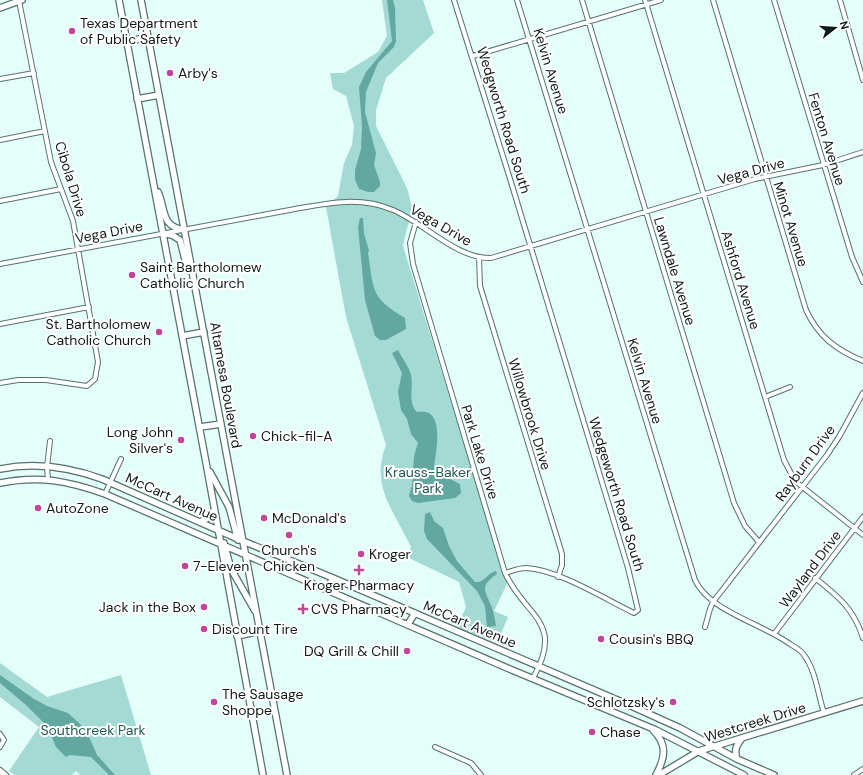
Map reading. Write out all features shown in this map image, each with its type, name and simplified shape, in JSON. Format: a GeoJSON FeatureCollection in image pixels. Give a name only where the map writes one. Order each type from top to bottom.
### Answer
{"type":"FeatureCollection","features":[{"type":"Feature","properties":{"kind":"main road"},"geometry":{"type":"LineString","coordinates":[[118,0],[200,427],[263,775]]}},
{"type":"Feature","properties":{"kind":"main road"},"geometry":{"type":"LineString","coordinates":[[138,0],[144,16]]}},
{"type":"Feature","properties":{"kind":"main road","name":"Altamesa Boulevard"},"geometry":{"type":"LineString","coordinates":[[141,0],[193,271],[221,424],[240,540],[246,554],[287,775]]}},
{"type":"Feature","properties":{"kind":"main road"},"geometry":{"type":"LineString","coordinates":[[0,8],[20,1]]}},
{"type":"Feature","properties":{"kind":"main road"},"geometry":{"type":"LineString","coordinates":[[126,42],[148,37]]}},
{"type":"Feature","properties":{"kind":"main road"},"geometry":{"type":"LineString","coordinates":[[137,99],[160,95]]}},
{"type":"Feature","properties":{"kind":"main road"},"geometry":{"type":"LineString","coordinates":[[154,187],[161,199],[166,220],[178,229],[184,230]]}},
{"type":"Feature","properties":{"kind":"main road"},"geometry":{"type":"LineString","coordinates":[[163,233],[172,235],[180,240],[187,266],[193,271]]}},
{"type":"Feature","properties":{"kind":"main road"},"geometry":{"type":"LineString","coordinates":[[182,336],[204,332]]}},
{"type":"Feature","properties":{"kind":"main road"},"geometry":{"type":"LineString","coordinates":[[200,427],[221,424]]}},
{"type":"Feature","properties":{"kind":"main road","name":"McCart Avenue"},"geometry":{"type":"LineString","coordinates":[[0,469],[26,466],[47,467],[81,472],[110,482],[240,540],[333,578],[680,728],[713,747],[774,775]]}},
{"type":"Feature","properties":{"kind":"main road"},"geometry":{"type":"LineString","coordinates":[[207,468],[229,507],[240,540]]}},
{"type":"Feature","properties":{"kind":"main road","name":"McCart Avenue"},"geometry":{"type":"LineString","coordinates":[[0,483],[26,479],[69,482],[105,494],[650,727],[744,775]]}},
{"type":"Feature","properties":{"kind":"main road"},"geometry":{"type":"LineString","coordinates":[[200,522],[210,517],[214,508]]}},
{"type":"Feature","properties":{"kind":"main road"},"geometry":{"type":"LineString","coordinates":[[222,545],[231,569],[258,617]]}},
{"type":"Feature","properties":{"kind":"main road"},"geometry":{"type":"LineString","coordinates":[[327,589],[333,578]]}},
{"type":"Feature","properties":{"kind":"main road"},"geometry":{"type":"LineString","coordinates":[[408,624],[415,614]]}},
{"type":"Feature","properties":{"kind":"main road"},"geometry":{"type":"LineString","coordinates":[[237,636],[260,631]]}},
{"type":"Feature","properties":{"kind":"main road"},"geometry":{"type":"LineString","coordinates":[[610,710],[614,699]]}},
{"type":"Feature","properties":{"kind":"main road","name":"Westcreek Drive"},"geometry":{"type":"LineString","coordinates":[[657,775],[698,752],[863,701]]}},
{"type":"Feature","properties":{"kind":"main road"},"geometry":{"type":"LineString","coordinates":[[650,727],[660,737],[664,746],[663,759],[657,775]]}},
{"type":"Feature","properties":{"kind":"main road"},"geometry":{"type":"LineString","coordinates":[[737,759],[735,752],[736,746],[742,738]]}},
{"type":"Feature","properties":{"kind":"main road"},"geometry":{"type":"LineString","coordinates":[[0,772],[5,775]]}},
{"type":"Feature","properties":{"kind":"street","name":"Wedgworth Road South"},"geometry":{"type":"LineString","coordinates":[[454,0],[530,247]]}},
{"type":"Feature","properties":{"kind":"street","name":"Kelvin Avenue"},"geometry":{"type":"LineString","coordinates":[[518,0],[695,580],[700,591],[713,602],[774,634],[804,655],[811,669],[824,713]]}},
{"type":"Feature","properties":{"kind":"street","name":"Lawndale Avenue"},"geometry":{"type":"LineString","coordinates":[[582,0],[734,503],[745,526],[759,542]]}},
{"type":"Feature","properties":{"kind":"street"},"geometry":{"type":"LineString","coordinates":[[472,56],[589,21],[646,2],[661,0]]}},
{"type":"Feature","properties":{"kind":"street","name":"Minot Avenue"},"geometry":{"type":"LineString","coordinates":[[713,0],[802,298],[810,318],[817,330],[830,343],[846,354],[863,361]]}},
{"type":"Feature","properties":{"kind":"street","name":"Fenton Avenue"},"geometry":{"type":"LineString","coordinates":[[774,0],[852,257],[863,282]]}},
{"type":"Feature","properties":{"kind":"street"},"geometry":{"type":"LineString","coordinates":[[840,0],[863,80]]}},
{"type":"Feature","properties":{"kind":"street","name":"Cibola Drive"},"geometry":{"type":"LineString","coordinates":[[0,383],[18,380],[46,380],[82,387],[89,385],[95,379],[98,362],[73,220],[51,162],[20,1]]}},
{"type":"Feature","properties":{"kind":"street","name":"Ashford Avenue"},"geometry":{"type":"LineString","coordinates":[[646,2],[784,460],[791,477],[802,488],[863,535]]}},
{"type":"Feature","properties":{"kind":"street"},"geometry":{"type":"LineString","coordinates":[[0,80],[34,73]]}},
{"type":"Feature","properties":{"kind":"street"},"geometry":{"type":"LineString","coordinates":[[0,140],[45,131]]}},
{"type":"Feature","properties":{"kind":"street","name":"Vega Drive"},"geometry":{"type":"LineString","coordinates":[[0,264],[328,203],[349,201],[384,207],[416,222],[458,248],[479,257],[500,256],[766,177],[823,165],[863,152]]}},
{"type":"Feature","properties":{"kind":"street"},"geometry":{"type":"LineString","coordinates":[[0,201],[61,189]]}},
{"type":"Feature","properties":{"kind":"street","name":"Park Lake Drive"},"geometry":{"type":"LineString","coordinates":[[416,222],[410,243],[413,264],[505,574],[512,587],[536,616],[543,629],[545,648],[544,658],[533,678]]}},
{"type":"Feature","properties":{"kind":"street","name":"Wedgeworth Road South"},"geometry":{"type":"LineString","coordinates":[[505,574],[526,568],[558,577],[634,613],[638,610],[628,568],[530,247]]}},
{"type":"Feature","properties":{"kind":"street","name":"Willowbrook Drive"},"geometry":{"type":"LineString","coordinates":[[479,257],[480,286],[562,554],[562,565],[558,577]]}},
{"type":"Feature","properties":{"kind":"street"},"geometry":{"type":"LineString","coordinates":[[0,324],[89,307]]}},
{"type":"Feature","properties":{"kind":"street"},"geometry":{"type":"LineString","coordinates":[[765,397],[790,387]]}},
{"type":"Feature","properties":{"kind":"street","name":"Rayburn Drive"},"geometry":{"type":"LineString","coordinates":[[705,627],[713,602],[802,488],[839,437],[863,393]]}},
{"type":"Feature","properties":{"kind":"street"},"geometry":{"type":"LineString","coordinates":[[48,480],[47,467],[50,441]]}},
{"type":"Feature","properties":{"kind":"street","name":"McCart Avenue"},"geometry":{"type":"LineString","coordinates":[[105,494],[121,458]]}},
{"type":"Feature","properties":{"kind":"street","name":"Wayland Drive"},"geometry":{"type":"LineString","coordinates":[[774,634],[815,578],[863,517]]}},
{"type":"Feature","properties":{"kind":"street"},"geometry":{"type":"LineString","coordinates":[[815,578],[838,596],[847,606],[855,618],[863,638]]}},
{"type":"Feature","properties":{"kind":"street"},"geometry":{"type":"LineString","coordinates":[[0,734],[4,740],[0,747]]}},
{"type":"Feature","properties":{"kind":"street"},"geometry":{"type":"LineString","coordinates":[[435,747],[471,763],[481,775]]}},
{"type":"Feature","properties":{"kind":"street"},"geometry":{"type":"LineString","coordinates":[[854,775],[863,769]]}},
{"type":"Feature","properties":{"kind":"green space","name":"Krauss-Baker Park"},"geometry":{"type":"Polygon","coordinates":[[[382,0],[423,0],[434,33],[386,78],[376,110],[376,126],[407,188],[413,211],[403,246],[507,584],[494,611],[508,617],[497,643],[457,627],[466,607],[459,582],[407,557],[411,547],[391,510],[382,486],[382,460],[386,445],[346,317],[326,207],[338,196],[344,163],[352,145],[354,126],[346,96],[333,89],[330,73],[344,73],[378,52],[387,36],[382,0]]]}},
{"type":"Feature","properties":{"kind":"green space","name":"Southcreek Park"},"geometry":{"type":"Polygon","coordinates":[[[0,663],[47,697],[121,675],[151,775],[80,775],[76,771],[72,775],[15,775],[9,771],[39,727],[0,697],[0,663]]]}},
{"type":"Feature","properties":{"kind":"shaded area"},"geometry":{"type":"Polygon","coordinates":[[[387,0],[393,0],[395,8],[396,41],[394,47],[378,63],[366,92],[365,112],[376,153],[374,165],[380,182],[380,186],[374,192],[368,192],[359,189],[355,180],[355,170],[361,149],[362,127],[359,87],[366,72],[392,41],[387,0]]]}},
{"type":"Feature","properties":{"kind":"shaded area"},"geometry":{"type":"Polygon","coordinates":[[[360,218],[363,218],[364,234],[369,250],[368,253],[371,276],[376,292],[385,304],[405,318],[406,329],[386,340],[380,340],[375,336],[365,300],[358,227],[360,218]]]}},
{"type":"Feature","properties":{"kind":"shaded area"},"geometry":{"type":"Polygon","coordinates":[[[398,350],[411,375],[411,399],[414,408],[417,412],[426,412],[432,416],[436,423],[437,441],[434,467],[436,472],[460,484],[461,493],[455,498],[418,503],[412,501],[409,496],[412,485],[414,456],[418,443],[411,434],[407,419],[401,410],[398,392],[402,373],[392,353],[398,350]]]}},
{"type":"Feature","properties":{"kind":"shaded area"},"geometry":{"type":"Polygon","coordinates":[[[430,512],[434,521],[443,528],[449,546],[457,561],[475,582],[481,581],[496,571],[497,574],[487,582],[485,590],[493,610],[496,626],[487,627],[485,606],[477,591],[427,539],[424,531],[425,514],[430,512]]]}},
{"type":"Feature","properties":{"kind":"shaded area"},"geometry":{"type":"Polygon","coordinates":[[[0,675],[34,699],[47,706],[68,713],[86,730],[97,755],[115,775],[109,775],[91,757],[70,755],[66,757],[56,747],[47,726],[26,705],[0,683],[0,675]]]}},
{"type":"Feature","properties":{"kind":"place","name":"Texas Department of Public Safety"},"geometry":{"type":"Point","coordinates":[72,31]}},
{"type":"Feature","properties":{"kind":"place","name":"Arby's"},"geometry":{"type":"Point","coordinates":[170,73]}},
{"type":"Feature","properties":{"kind":"place","name":"Saint Bartholomew Catholic Church"},"geometry":{"type":"Point","coordinates":[132,275]}},
{"type":"Feature","properties":{"kind":"place","name":"St. Bartholomew Catholic Church"},"geometry":{"type":"Point","coordinates":[159,332]}},
{"type":"Feature","properties":{"kind":"place","name":"Chick-fil-A"},"geometry":{"type":"Point","coordinates":[253,436]}},
{"type":"Feature","properties":{"kind":"place","name":"Long John Silver's"},"geometry":{"type":"Point","coordinates":[181,440]}},
{"type":"Feature","properties":{"kind":"place","name":"AutoZone"},"geometry":{"type":"Point","coordinates":[38,508]}},
{"type":"Feature","properties":{"kind":"place","name":"McDonald's"},"geometry":{"type":"Point","coordinates":[264,518]}},
{"type":"Feature","properties":{"kind":"place","name":"Church's Chicken"},"geometry":{"type":"Point","coordinates":[289,535]}},
{"type":"Feature","properties":{"kind":"place","name":"Kroger"},"geometry":{"type":"Point","coordinates":[361,554]}},
{"type":"Feature","properties":{"kind":"place","name":"7-Eleven"},"geometry":{"type":"Point","coordinates":[185,566]}},
{"type":"Feature","properties":{"kind":"place","name":"Kroger Pharmacy"},"geometry":{"type":"Point","coordinates":[359,570]}},
{"type":"Feature","properties":{"kind":"place","name":"Jack in the Box"},"geometry":{"type":"Point","coordinates":[204,607]}},
{"type":"Feature","properties":{"kind":"place","name":"CVS Pharmacy"},"geometry":{"type":"Point","coordinates":[303,609]}},
{"type":"Feature","properties":{"kind":"place","name":"Discount Tire"},"geometry":{"type":"Point","coordinates":[204,629]}},
{"type":"Feature","properties":{"kind":"place","name":"Cousin's BBQ"},"geometry":{"type":"Point","coordinates":[601,639]}},
{"type":"Feature","properties":{"kind":"place","name":"DQ Grill & Chill"},"geometry":{"type":"Point","coordinates":[407,651]}},
{"type":"Feature","properties":{"kind":"place","name":"The Sausage Shoppe"},"geometry":{"type":"Point","coordinates":[214,702]}},
{"type":"Feature","properties":{"kind":"place","name":"Schlotzsky's"},"geometry":{"type":"Point","coordinates":[673,702]}},
{"type":"Feature","properties":{"kind":"place","name":"Chase"},"geometry":{"type":"Point","coordinates":[592,732]}}]}
